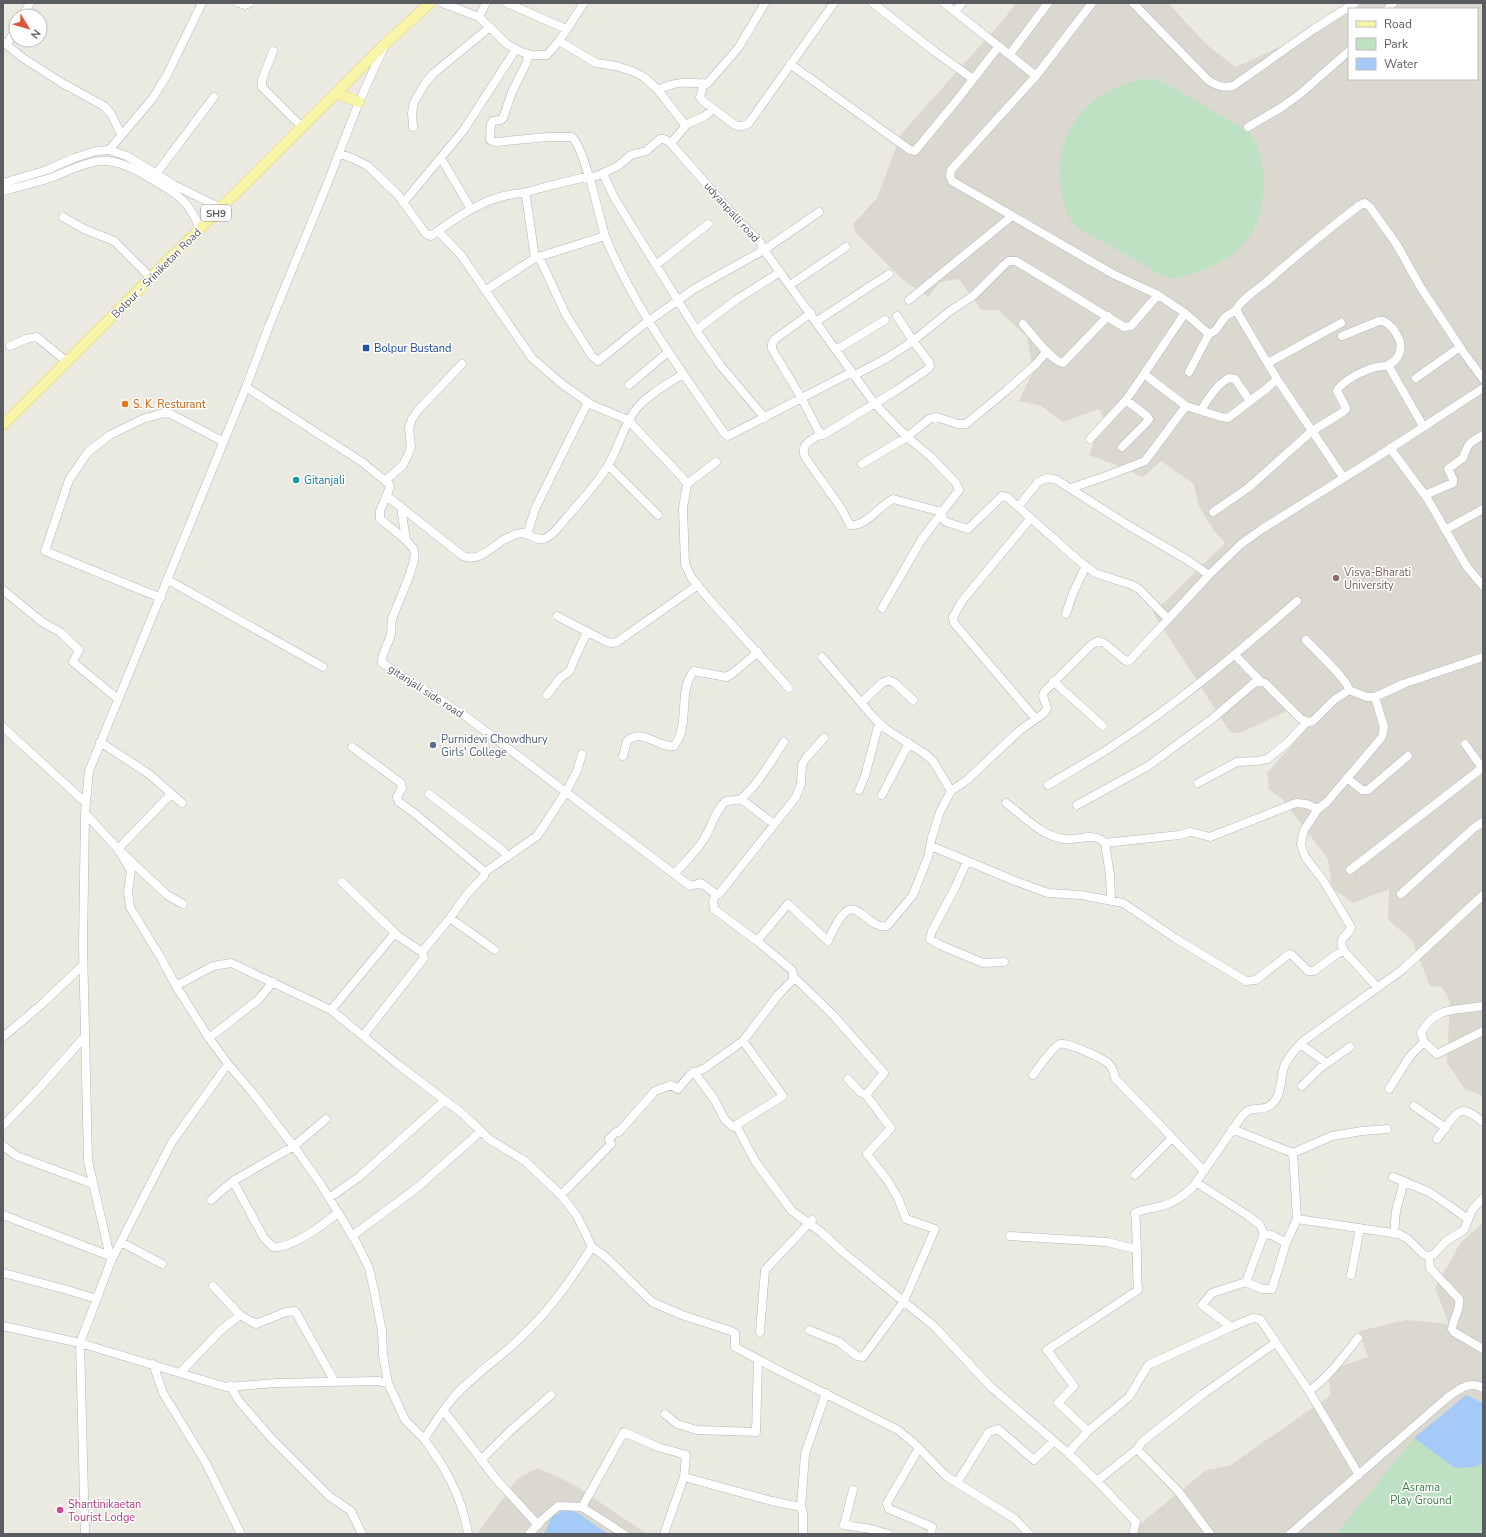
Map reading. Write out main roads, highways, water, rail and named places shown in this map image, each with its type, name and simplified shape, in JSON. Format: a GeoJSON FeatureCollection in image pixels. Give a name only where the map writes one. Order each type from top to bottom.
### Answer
{"type":"FeatureCollection","features":[{"type":"Feature","properties":{"kind":"main road","name":"Bolpur - Sriniketan Road"},"geometry":{"type":"LineString","coordinates":[[3,425],[385,44],[430,3]]}},
{"type":"Feature","properties":{"kind":"main road"},"geometry":{"type":"LineString","coordinates":[[336,93],[359,102]]}},
{"type":"Feature","properties":{"kind":"water"},"geometry":{"type":"Polygon","coordinates":[[[1466,1395],[1483,1403],[1483,1463],[1474,1467],[1455,1468],[1414,1438],[1466,1395]]]}},
{"type":"Feature","properties":{"kind":"water"},"geometry":{"type":"Polygon","coordinates":[[[563,1508],[576,1512],[608,1534],[544,1534],[552,1516],[558,1514],[563,1508]]]}},
{"type":"Feature","properties":{"kind":"place","name":"Bolpur Bustand"},"geometry":{"type":"Point","coordinates":[366,348]}},
{"type":"Feature","properties":{"kind":"place","name":"S. K. Resturant"},"geometry":{"type":"Point","coordinates":[125,404]}},
{"type":"Feature","properties":{"kind":"place","name":"Gitanjali"},"geometry":{"type":"Point","coordinates":[296,480]}},
{"type":"Feature","properties":{"kind":"place","name":"Visva-Bharati University"},"geometry":{"type":"Point","coordinates":[1336,578]}},
{"type":"Feature","properties":{"kind":"place","name":"Purnidevi Chowdhury Girls' College"},"geometry":{"type":"Point","coordinates":[433,745]}},
{"type":"Feature","properties":{"kind":"place","name":"Shantinikaetan Tourist Lodge"},"geometry":{"type":"Point","coordinates":[60,1510]}},
{"type":"Feature","properties":{"kind":"park label","name":"Asrama Play Ground"},"geometry":{"type":"Point","coordinates":[1421,1493]}}]}
